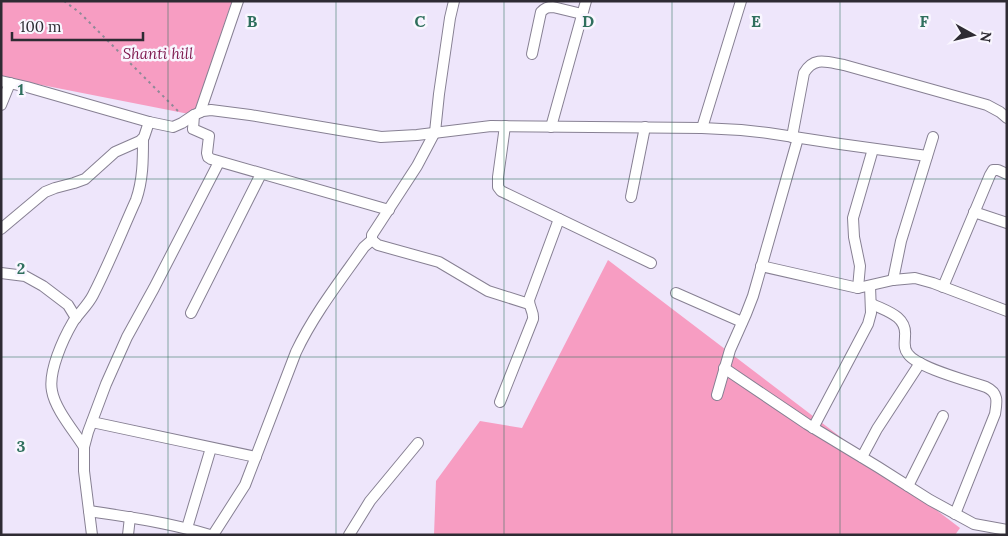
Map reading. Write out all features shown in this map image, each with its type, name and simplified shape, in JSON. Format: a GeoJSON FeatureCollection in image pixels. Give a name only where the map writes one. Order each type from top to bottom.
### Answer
{"type":"FeatureCollection","features":[{"type":"Feature","properties":{"kind":"street"},"geometry":{"type":"LineString","coordinates":[[238,1],[194,116],[193,129],[209,136],[208,157],[219,162],[389,210]]}},
{"type":"Feature","properties":{"kind":"street"},"geometry":{"type":"LineString","coordinates":[[89,511],[188,528],[211,535],[241,492],[302,339],[364,247],[372,240],[372,235],[417,166],[435,132],[438,94],[454,1]]}},
{"type":"Feature","properties":{"kind":"street"},"geometry":{"type":"LineString","coordinates":[[551,127],[586,1]]}},
{"type":"Feature","properties":{"kind":"street"},"geometry":{"type":"LineString","coordinates":[[702,128],[741,1]]}},
{"type":"Feature","properties":{"kind":"street"},"geometry":{"type":"LineString","coordinates":[[532,54],[541,12],[544,8],[553,7],[582,14]]}},
{"type":"Feature","properties":{"kind":"street"},"geometry":{"type":"LineString","coordinates":[[717,395],[732,344],[753,296],[795,137],[804,73],[812,63],[828,62],[844,65],[987,105],[1007,118]]}},
{"type":"Feature","properties":{"kind":"street"},"geometry":{"type":"LineString","coordinates":[[1,105],[5,82],[173,127],[211,110],[381,137],[505,126],[702,128],[741,130],[927,156]]}},
{"type":"Feature","properties":{"kind":"street"},"geometry":{"type":"LineString","coordinates":[[84,447],[54,400],[51,385],[52,373],[66,336],[76,318],[93,296],[136,200],[142,177],[142,139],[149,122]]}},
{"type":"Feature","properties":{"kind":"street"},"geometry":{"type":"LineString","coordinates":[[505,126],[498,176],[498,187],[501,191],[651,262]]}},
{"type":"Feature","properties":{"kind":"street"},"geometry":{"type":"LineString","coordinates":[[631,197],[645,128]]}},
{"type":"Feature","properties":{"kind":"street"},"geometry":{"type":"LineString","coordinates":[[893,280],[899,247],[933,137]]}},
{"type":"Feature","properties":{"kind":"street"},"geometry":{"type":"LineString","coordinates":[[1,229],[45,192],[85,179],[115,152],[142,139]]}},
{"type":"Feature","properties":{"kind":"street"},"geometry":{"type":"LineString","coordinates":[[858,288],[860,266],[854,237],[853,218],[873,149]]}},
{"type":"Feature","properties":{"kind":"street"},"geometry":{"type":"LineString","coordinates":[[92,535],[84,471],[84,447],[92,422],[106,384],[127,337],[219,162]]}},
{"type":"Feature","properties":{"kind":"street"},"geometry":{"type":"LineString","coordinates":[[943,287],[993,170],[1007,174]]}},
{"type":"Feature","properties":{"kind":"street"},"geometry":{"type":"LineString","coordinates":[[191,313],[261,174]]}},
{"type":"Feature","properties":{"kind":"street"},"geometry":{"type":"LineString","coordinates":[[974,212],[1007,223]]}},
{"type":"Feature","properties":{"kind":"street"},"geometry":{"type":"LineString","coordinates":[[500,402],[533,319],[529,304],[530,296],[559,219]]}},
{"type":"Feature","properties":{"kind":"street"},"geometry":{"type":"LineString","coordinates":[[372,240],[378,244],[439,262],[488,291],[529,304]]}},
{"type":"Feature","properties":{"kind":"street"},"geometry":{"type":"LineString","coordinates":[[761,266],[858,288],[893,280],[915,278],[933,283],[1007,312]]}},
{"type":"Feature","properties":{"kind":"street"},"geometry":{"type":"LineString","coordinates":[[1,273],[26,276],[43,286],[68,305],[76,318]]}},
{"type":"Feature","properties":{"kind":"street"},"geometry":{"type":"LineString","coordinates":[[813,428],[868,324],[872,304],[870,286]]}},
{"type":"Feature","properties":{"kind":"street"},"geometry":{"type":"LineString","coordinates":[[676,293],[742,322]]}},
{"type":"Feature","properties":{"kind":"street"},"geometry":{"type":"LineString","coordinates":[[872,304],[898,316],[904,322],[906,329],[904,346],[912,358],[935,370],[993,390],[996,395],[995,414],[955,514]]}},
{"type":"Feature","properties":{"kind":"street"},"geometry":{"type":"LineString","coordinates":[[862,457],[877,429],[920,363]]}},
{"type":"Feature","properties":{"kind":"street"},"geometry":{"type":"LineString","coordinates":[[724,368],[813,428],[930,500],[974,524],[992,531],[1007,530]]}},
{"type":"Feature","properties":{"kind":"street"},"geometry":{"type":"LineString","coordinates":[[908,486],[944,416]]}},
{"type":"Feature","properties":{"kind":"street"},"geometry":{"type":"LineString","coordinates":[[92,422],[256,458]]}},
{"type":"Feature","properties":{"kind":"street"},"geometry":{"type":"LineString","coordinates":[[348,535],[370,502],[418,444]]}},
{"type":"Feature","properties":{"kind":"street"},"geometry":{"type":"LineString","coordinates":[[188,528],[211,448]]}},
{"type":"Feature","properties":{"kind":"street"},"geometry":{"type":"LineString","coordinates":[[128,535],[130,517]]}},
{"type":"Feature","properties":{"kind":"path"},"geometry":{"type":"LineString","coordinates":[[64,1],[194,116]]}},
{"type":"Feature","properties":{"kind":"green space","name":"Shanti hill"},"geometry":{"type":"Polygon","coordinates":[[[1,1],[232,1],[194,115],[1,77],[1,1]]]}},
{"type":"Feature","properties":{"kind":"green space"},"geometry":{"type":"Polygon","coordinates":[[[608,260],[960,528],[955,535],[434,535],[436,481],[480,421],[522,428],[608,260]]]}}]}
